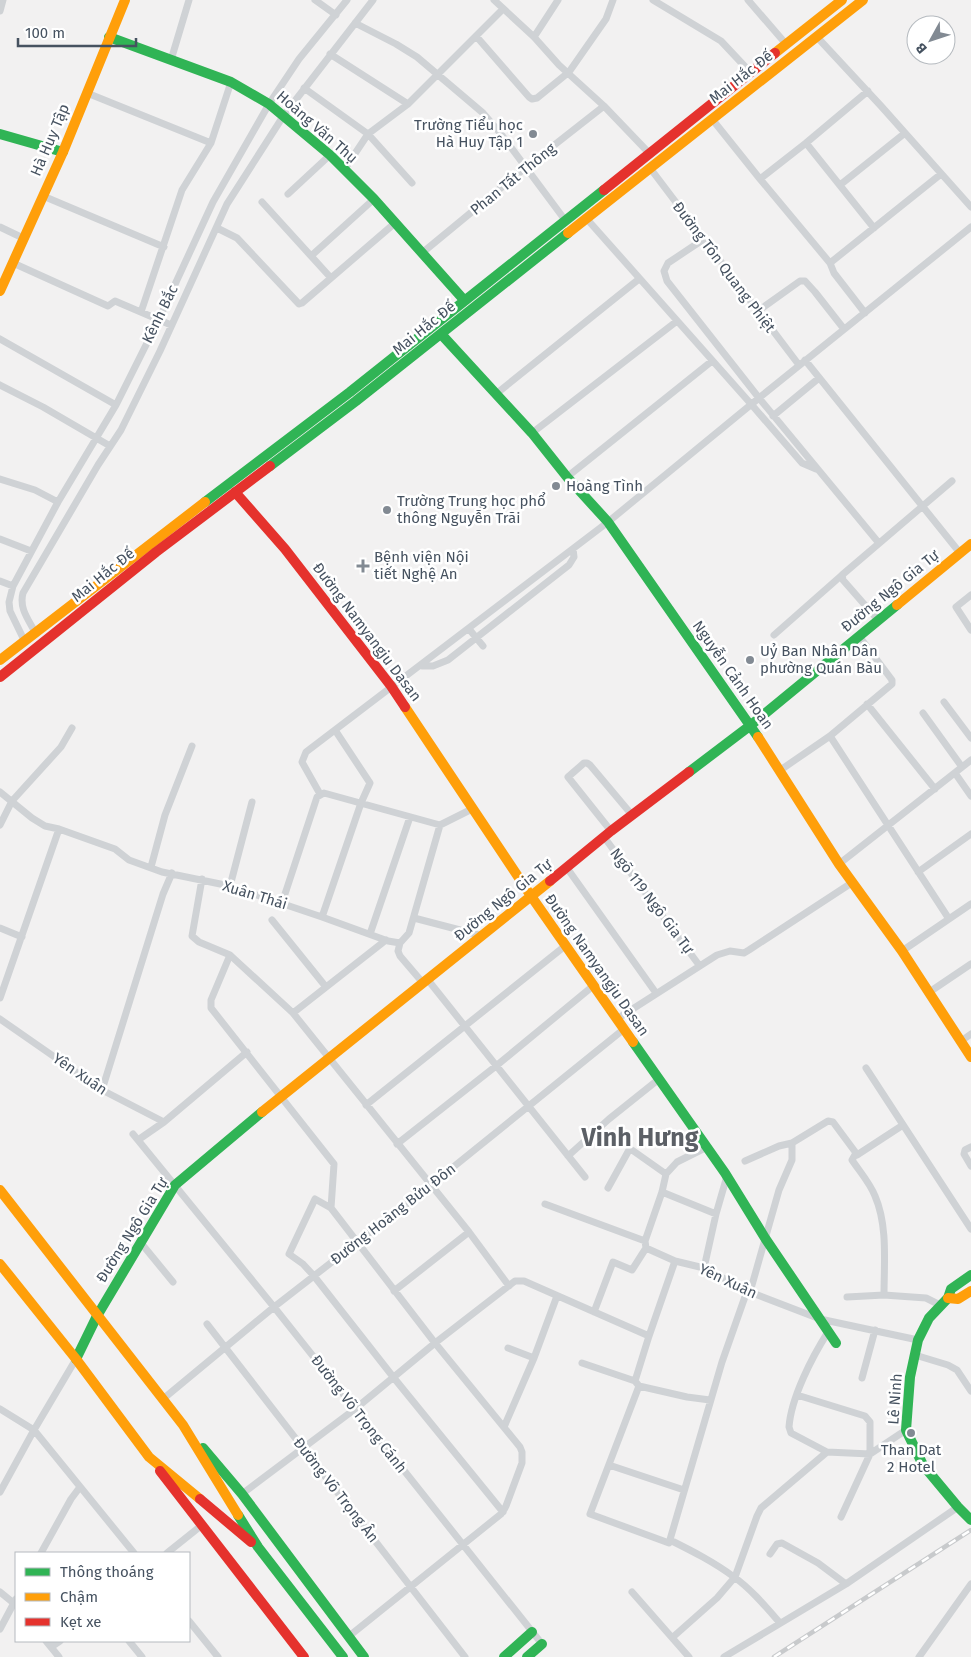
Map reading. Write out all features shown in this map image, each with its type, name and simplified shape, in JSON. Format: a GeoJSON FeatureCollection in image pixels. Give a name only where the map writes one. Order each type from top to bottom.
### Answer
{"type":"FeatureCollection","features":[{"type":"Feature","properties":{"kind":"street"},"geometry":{"type":"LineString","coordinates":[[0,11],[3,0]]}},
{"type":"Feature","properties":{"kind":"street","name":"Hà Huy Tập"},"geometry":{"type":"LineString","coordinates":[[0,291],[63,152],[125,0]]}},
{"type":"Feature","properties":{"kind":"street"},"geometry":{"type":"LineString","coordinates":[[171,60],[189,0]]}},
{"type":"Feature","properties":{"kind":"street"},"geometry":{"type":"LineString","coordinates":[[315,0],[336,14]]}},
{"type":"Feature","properties":{"kind":"street","name":"Kênh Bắc"},"geometry":{"type":"LineString","coordinates":[[9,602],[13,586],[31,551],[116,406],[213,202],[269,104],[300,59],[347,0]]}},
{"type":"Feature","properties":{"kind":"street","name":"Kênh Bắc"},"geometry":{"type":"LineString","coordinates":[[21,602],[23,593],[32,575],[125,421],[227,204],[284,115],[373,0]]}},
{"type":"Feature","properties":{"kind":"street"},"geometry":{"type":"LineString","coordinates":[[494,0],[534,37],[559,65],[569,72],[604,106],[649,154]]}},
{"type":"Feature","properties":{"kind":"street"},"geometry":{"type":"LineString","coordinates":[[534,37],[558,0]]}},
{"type":"Feature","properties":{"kind":"street"},"geometry":{"type":"LineString","coordinates":[[476,36],[532,99],[542,95],[569,72],[606,19],[612,0]]}},
{"type":"Feature","properties":{"kind":"street"},"geometry":{"type":"LineString","coordinates":[[653,0],[721,41],[750,73]]}},
{"type":"Feature","properties":{"kind":"street"},"geometry":{"type":"LineString","coordinates":[[748,0],[786,44]]}},
{"type":"Feature","properties":{"kind":"street","name":"Mai Hắc Đế"},"geometry":{"type":"LineString","coordinates":[[0,676],[162,541],[235,492],[353,397],[464,300],[842,0]]}},
{"type":"Feature","properties":{"kind":"street","name":"Mai Hắc Đế"},"geometry":{"type":"LineString","coordinates":[[0,660],[24,640],[162,541],[353,397],[441,334],[863,0]]}},
{"type":"Feature","properties":{"kind":"street"},"geometry":{"type":"LineString","coordinates":[[344,170],[368,134],[408,104],[503,9]]}},
{"type":"Feature","properties":{"kind":"street"},"geometry":{"type":"LineString","coordinates":[[355,23],[417,57],[483,113],[501,134],[565,220]]}},
{"type":"Feature","properties":{"kind":"street"},"geometry":{"type":"LineString","coordinates":[[817,37],[971,207]]}},
{"type":"Feature","properties":{"kind":"street","name":"Hoàng Văn Thụ"},"geometry":{"type":"LineString","coordinates":[[109,38],[231,82],[284,115],[330,155],[374,199],[464,300]]}},
{"type":"Feature","properties":{"kind":"street"},"geometry":{"type":"LineString","coordinates":[[330,54],[408,104]]}},
{"type":"Feature","properties":{"kind":"street"},"geometry":{"type":"LineString","coordinates":[[141,312],[182,190],[211,143],[231,82]]}},
{"type":"Feature","properties":{"kind":"street"},"geometry":{"type":"LineString","coordinates":[[304,88],[368,134],[412,183]]}},
{"type":"Feature","properties":{"kind":"street"},"geometry":{"type":"LineString","coordinates":[[87,92],[211,143]]}},
{"type":"Feature","properties":{"kind":"street"},"geometry":{"type":"LineString","coordinates":[[760,179],[868,92]]}},
{"type":"Feature","properties":{"kind":"street","name":"Phan Tất Thông"},"geometry":{"type":"LineString","coordinates":[[422,253],[604,106]]}},
{"type":"Feature","properties":{"kind":"street"},"geometry":{"type":"LineString","coordinates":[[712,119],[830,263],[834,273],[865,313]]}},
{"type":"Feature","properties":{"kind":"street"},"geometry":{"type":"LineString","coordinates":[[840,184],[905,133]]}},
{"type":"Feature","properties":{"kind":"street"},"geometry":{"type":"LineString","coordinates":[[0,134],[63,152]]}},
{"type":"Feature","properties":{"kind":"street"},"geometry":{"type":"LineString","coordinates":[[806,143],[874,228]]}},
{"type":"Feature","properties":{"kind":"street"},"geometry":{"type":"LineString","coordinates":[[288,194],[330,155]]}},
{"type":"Feature","properties":{"kind":"street","name":"Đường Tôn Quang Phiệt"},"geometry":{"type":"LineString","coordinates":[[650,168],[758,311],[802,363],[819,378],[960,554]]}},
{"type":"Feature","properties":{"kind":"street"},"geometry":{"type":"LineString","coordinates":[[830,263],[941,174]]}},
{"type":"Feature","properties":{"kind":"street"},"geometry":{"type":"LineString","coordinates":[[43,196],[164,247]]}},
{"type":"Feature","properties":{"kind":"street"},"geometry":{"type":"LineString","coordinates":[[311,256],[374,199]]}},
{"type":"Feature","properties":{"kind":"street"},"geometry":{"type":"LineString","coordinates":[[262,202],[331,278]]}},
{"type":"Feature","properties":{"kind":"street"},"geometry":{"type":"LineString","coordinates":[[586,218],[802,463],[819,470]]}},
{"type":"Feature","properties":{"kind":"street"},"geometry":{"type":"LineString","coordinates":[[217,228],[237,238],[297,304],[302,304],[395,222]]}},
{"type":"Feature","properties":{"kind":"street"},"geometry":{"type":"LineString","coordinates":[[0,227],[23,238]]}},
{"type":"Feature","properties":{"kind":"street"},"geometry":{"type":"LineString","coordinates":[[320,794],[302,762],[306,752],[608,522],[971,227]]}},
{"type":"Feature","properties":{"kind":"street"},"geometry":{"type":"LineString","coordinates":[[704,239],[668,263],[664,271],[667,281],[773,416],[878,542]]}},
{"type":"Feature","properties":{"kind":"street"},"geometry":{"type":"LineString","coordinates":[[529,249],[536,258]]}},
{"type":"Feature","properties":{"kind":"street"},"geometry":{"type":"LineString","coordinates":[[13,263],[108,306],[115,301],[171,325]]}},
{"type":"Feature","properties":{"kind":"street"},"geometry":{"type":"LineString","coordinates":[[496,394],[639,279]]}},
{"type":"Feature","properties":{"kind":"street"},"geometry":{"type":"LineString","coordinates":[[758,311],[800,281],[805,282],[844,329]]}},
{"type":"Feature","properties":{"kind":"street"},"geometry":{"type":"LineString","coordinates":[[532,433],[677,321]]}},
{"type":"Feature","properties":{"kind":"street","name":"Nguyễn Cảnh Hoan"},"geometry":{"type":"LineString","coordinates":[[441,334],[532,433],[608,522],[751,725],[840,864],[902,951],[971,1057]]}},
{"type":"Feature","properties":{"kind":"street"},"geometry":{"type":"LineString","coordinates":[[0,339],[116,406]]}},
{"type":"Feature","properties":{"kind":"street"},"geometry":{"type":"LineString","coordinates":[[567,476],[712,362]]}},
{"type":"Feature","properties":{"kind":"street"},"geometry":{"type":"LineString","coordinates":[[773,416],[819,378]]}},
{"type":"Feature","properties":{"kind":"street"},"geometry":{"type":"LineString","coordinates":[[0,385],[43,407],[110,446]]}},
{"type":"Feature","properties":{"kind":"street"},"geometry":{"type":"LineString","coordinates":[[0,479],[35,490],[58,502]]}},
{"type":"Feature","properties":{"kind":"street"},"geometry":{"type":"LineString","coordinates":[[774,635],[878,542],[952,481]]}},
{"type":"Feature","properties":{"kind":"street","name":"Đường Namyangju Dasan"},"geometry":{"type":"LineString","coordinates":[[235,492],[286,549],[392,687],[565,946],[727,1176],[765,1238],[836,1343]]}},
{"type":"Feature","properties":{"kind":"street"},"geometry":{"type":"LineString","coordinates":[[0,539],[31,551]]}},
{"type":"Feature","properties":{"kind":"street","name":"Đường Ngô Gia Tự"},"geometry":{"type":"LineString","coordinates":[[76,1359],[97,1316],[175,1185],[282,1096],[608,834],[751,725],[971,544]]}},
{"type":"Feature","properties":{"kind":"street"},"geometry":{"type":"LineString","coordinates":[[421,666],[434,666],[448,660],[570,565],[574,557],[573,548]]}},
{"type":"Feature","properties":{"kind":"street"},"geometry":{"type":"LineString","coordinates":[[842,575],[843,580],[878,620]]}},
{"type":"Feature","properties":{"kind":"street"},"geometry":{"type":"LineString","coordinates":[[0,581],[13,586]]}},
{"type":"Feature","properties":{"kind":"street"},"geometry":{"type":"LineString","coordinates":[[971,596],[956,607],[971,630]]}},
{"type":"Feature","properties":{"kind":"street"},"geometry":{"type":"LineString","coordinates":[[24,640],[13,618],[9,602],[21,602],[23,611],[35,632]]}},
{"type":"Feature","properties":{"kind":"street"},"geometry":{"type":"LineString","coordinates":[[469,629],[483,646]]}},
{"type":"Feature","properties":{"kind":"street"},"geometry":{"type":"LineString","coordinates":[[779,771],[830,736],[892,682],[859,636]]}},
{"type":"Feature","properties":{"kind":"street"},"geometry":{"type":"LineString","coordinates":[[944,702],[971,738]]}},
{"type":"Feature","properties":{"kind":"street"},"geometry":{"type":"LineString","coordinates":[[867,704],[935,789]]}},
{"type":"Feature","properties":{"kind":"street"},"geometry":{"type":"LineString","coordinates":[[923,713],[962,768]]}},
{"type":"Feature","properties":{"kind":"street"},"geometry":{"type":"LineString","coordinates":[[0,825],[12,801],[61,747],[72,728]]}},
{"type":"Feature","properties":{"kind":"street"},"geometry":{"type":"LineString","coordinates":[[322,916],[361,803],[370,784],[336,730]]}},
{"type":"Feature","properties":{"kind":"street"},"geometry":{"type":"LineString","coordinates":[[830,736],[949,919]]}},
{"type":"Feature","properties":{"kind":"street"},"geometry":{"type":"LineString","coordinates":[[151,867],[163,823],[192,746]]}},
{"type":"Feature","properties":{"kind":"street"},"geometry":{"type":"LineString","coordinates":[[840,864],[971,760]]}},
{"type":"Feature","properties":{"kind":"street","name":"Ngõ 119 Ngô Gia Tự"},"geometry":{"type":"LineString","coordinates":[[632,815],[587,763],[584,763],[568,776],[700,965]]}},
{"type":"Feature","properties":{"kind":"street"},"geometry":{"type":"LineString","coordinates":[[955,773],[971,796]]}},
{"type":"Feature","properties":{"kind":"street","name":"Xuân Thái"},"geometry":{"type":"LineString","coordinates":[[0,792],[45,826],[59,829],[115,849],[129,860],[162,872],[230,886],[322,916],[386,940],[400,943]]}},
{"type":"Feature","properties":{"kind":"street"},"geometry":{"type":"LineString","coordinates":[[282,903],[317,797],[320,794],[324,793],[440,825],[472,809]]}},
{"type":"Feature","properties":{"kind":"street"},"geometry":{"type":"LineString","coordinates":[[230,886],[252,802]]}},
{"type":"Feature","properties":{"kind":"street"},"geometry":{"type":"LineString","coordinates":[[370,934],[410,817]]}},
{"type":"Feature","properties":{"kind":"street"},"geometry":{"type":"LineString","coordinates":[[440,825],[409,933],[400,943],[398,950],[400,956],[465,1026],[586,1178]]}},
{"type":"Feature","properties":{"kind":"street"},"geometry":{"type":"LineString","coordinates":[[0,998],[59,829]]}},
{"type":"Feature","properties":{"kind":"street"},"geometry":{"type":"LineString","coordinates":[[918,872],[971,834]]}},
{"type":"Feature","properties":{"kind":"street"},"geometry":{"type":"LineString","coordinates":[[567,868],[656,993]]}},
{"type":"Feature","properties":{"kind":"street"},"geometry":{"type":"LineString","coordinates":[[102,1090],[160,903],[172,873]]}},
{"type":"Feature","properties":{"kind":"street"},"geometry":{"type":"LineString","coordinates":[[202,879],[192,936],[199,942],[230,955],[293,1013],[469,1232],[509,1286]]}},
{"type":"Feature","properties":{"kind":"street"},"geometry":{"type":"LineString","coordinates":[[617,1020],[717,955],[730,951],[744,953],[852,882]]}},
{"type":"Feature","properties":{"kind":"street"},"geometry":{"type":"LineString","coordinates":[[902,951],[971,904]]}},
{"type":"Feature","properties":{"kind":"street"},"geometry":{"type":"LineString","coordinates":[[414,918],[483,936]]}},
{"type":"Feature","properties":{"kind":"street"},"geometry":{"type":"LineString","coordinates":[[272,920],[326,987]]}},
{"type":"Feature","properties":{"kind":"street"},"geometry":{"type":"LineString","coordinates":[[0,928],[22,937]]}},
{"type":"Feature","properties":{"kind":"street"},"geometry":{"type":"LineString","coordinates":[[293,1013],[386,940]]}},
{"type":"Feature","properties":{"kind":"street"},"geometry":{"type":"LineString","coordinates":[[366,1105],[565,946]]}},
{"type":"Feature","properties":{"kind":"street"},"geometry":{"type":"LineString","coordinates":[[230,955],[210,1005],[334,1164],[331,1208]]}},
{"type":"Feature","properties":{"kind":"street"},"geometry":{"type":"LineString","coordinates":[[928,993],[971,964]]}},
{"type":"Feature","properties":{"kind":"street"},"geometry":{"type":"LineString","coordinates":[[397,1144],[593,986]]}},
{"type":"Feature","properties":{"kind":"street","name":"Yên Xuân"},"geometry":{"type":"LineString","coordinates":[[0,1019],[102,1090],[164,1122]]}},
{"type":"Feature","properties":{"kind":"street","name":"Đường Hoàng Bửu Đôn"},"geometry":{"type":"LineString","coordinates":[[162,1399],[274,1307],[431,1185],[624,1029]]}},
{"type":"Feature","properties":{"kind":"street"},"geometry":{"type":"LineString","coordinates":[[960,1041],[971,1034]]}},
{"type":"Feature","properties":{"kind":"street"},"geometry":{"type":"LineString","coordinates":[[164,1122],[246,1052]]}},
{"type":"Feature","properties":{"kind":"street"},"geometry":{"type":"LineString","coordinates":[[866,1068],[971,1229]]}},
{"type":"Feature","properties":{"kind":"street"},"geometry":{"type":"LineString","coordinates":[[568,1156],[609,1119],[659,1079]]}},
{"type":"Feature","properties":{"kind":"street"},"geometry":{"type":"LineString","coordinates":[[745,1161],[779,1146],[792,1143],[828,1121],[832,1121],[856,1155]]}},
{"type":"Feature","properties":{"kind":"street","name":"Đường Võ Trọng Cánh"},"geometry":{"type":"LineString","coordinates":[[164,1122],[136,1137],[542,1644]]}},
{"type":"Feature","properties":{"kind":"street"},"geometry":{"type":"LineString","coordinates":[[884,1295],[884,1231],[881,1216],[875,1196],[852,1160],[856,1155],[903,1125]]}},
{"type":"Feature","properties":{"kind":"street"},"geometry":{"type":"LineString","coordinates":[[675,1261],[648,1336],[637,1383],[590,1514],[669,1543],[722,1362],[749,1292],[779,1190],[792,1160],[792,1143]]}},
{"type":"Feature","properties":{"kind":"street"},"geometry":{"type":"LineString","coordinates":[[971,1146],[965,1150],[964,1154],[971,1166]]}},
{"type":"Feature","properties":{"kind":"street"},"geometry":{"type":"LineString","coordinates":[[594,1312],[613,1262],[632,1270],[646,1244],[666,1174],[677,1162],[707,1148]]}},
{"type":"Feature","properties":{"kind":"street"},"geometry":{"type":"LineString","coordinates":[[608,1188],[629,1150],[632,1150],[666,1174]]}},
{"type":"Feature","properties":{"kind":"street"},"geometry":{"type":"LineString","coordinates":[[704,1268],[727,1176]]}},
{"type":"Feature","properties":{"kind":"street"},"geometry":{"type":"LineString","coordinates":[[0,1190],[162,1399],[242,1494],[364,1657]]}},
{"type":"Feature","properties":{"kind":"street"},"geometry":{"type":"LineString","coordinates":[[662,1192],[716,1214]]}},
{"type":"Feature","properties":{"kind":"street"},"geometry":{"type":"LineString","coordinates":[[348,1637],[503,1512],[523,1458],[520,1447],[435,1343],[331,1208],[315,1199],[288,1254],[303,1264],[314,1276],[503,1512]]}},
{"type":"Feature","properties":{"kind":"street","name":"Yên Xuân"},"geometry":{"type":"LineString","coordinates":[[545,1204],[646,1244],[675,1261],[704,1268],[749,1292],[820,1319],[918,1340]]}},
{"type":"Feature","properties":{"kind":"street"},"geometry":{"type":"LineString","coordinates":[[394,1291],[469,1232]]}},
{"type":"Feature","properties":{"kind":"street"},"geometry":{"type":"LineString","coordinates":[[141,1243],[173,1282]]}},
{"type":"Feature","properties":{"kind":"street"},"geometry":{"type":"LineString","coordinates":[[0,1264],[76,1359],[304,1657]]}},
{"type":"Feature","properties":{"kind":"street","name":"Lê Ninh"},"geometry":{"type":"LineString","coordinates":[[971,1275],[951,1288],[944,1302],[929,1318],[918,1340],[914,1355],[906,1430],[923,1465],[958,1508],[971,1520]]}},
{"type":"Feature","properties":{"kind":"street"},"geometry":{"type":"LineString","coordinates":[[242,1494],[355,1409],[435,1343],[515,1281],[524,1281],[648,1336]]}},
{"type":"Feature","properties":{"kind":"street"},"geometry":{"type":"LineString","coordinates":[[847,1297],[884,1295],[926,1298],[944,1302],[958,1298],[971,1290]]}},
{"type":"Feature","properties":{"kind":"street"},"geometry":{"type":"LineString","coordinates":[[504,1427],[558,1296]]}},
{"type":"Feature","properties":{"kind":"street","name":"Đường Võ Trọng Ân"},"geometry":{"type":"LineString","coordinates":[[207,1324],[465,1657]]}},
{"type":"Feature","properties":{"kind":"street"},"geometry":{"type":"LineString","coordinates":[[862,1378],[875,1330]]}},
{"type":"Feature","properties":{"kind":"street"},"geometry":{"type":"LineString","coordinates":[[828,1332],[813,1354],[797,1395],[790,1419],[789,1430],[791,1433],[827,1452],[870,1454],[906,1430]]}},
{"type":"Feature","properties":{"kind":"street"},"geometry":{"type":"LineString","coordinates":[[508,1348],[534,1358]]}},
{"type":"Feature","properties":{"kind":"street"},"geometry":{"type":"LineString","coordinates":[[914,1355],[948,1364],[957,1370],[971,1391]]}},
{"type":"Feature","properties":{"kind":"street"},"geometry":{"type":"LineString","coordinates":[[0,1492],[76,1359]]}},
{"type":"Feature","properties":{"kind":"street"},"geometry":{"type":"LineString","coordinates":[[582,1363],[637,1383],[687,1397],[710,1400]]}},
{"type":"Feature","properties":{"kind":"street"},"geometry":{"type":"LineString","coordinates":[[797,1395],[867,1418],[870,1425],[870,1454],[841,1517]]}},
{"type":"Feature","properties":{"kind":"street"},"geometry":{"type":"LineString","coordinates":[[0,1409],[34,1430],[133,1552]]}},
{"type":"Feature","properties":{"kind":"street"},"geometry":{"type":"LineString","coordinates":[[183,1425],[258,1547],[343,1657]]}},
{"type":"Feature","properties":{"kind":"street"},"geometry":{"type":"LineString","coordinates":[[673,1637],[717,1598],[735,1577],[761,1508],[827,1452]]}},
{"type":"Feature","properties":{"kind":"street"},"geometry":{"type":"LineString","coordinates":[[149,1456],[258,1547]]}},
{"type":"Feature","properties":{"kind":"street"},"geometry":{"type":"LineString","coordinates":[[609,1465],[684,1490]]}},
{"type":"Feature","properties":{"kind":"street"},"geometry":{"type":"LineString","coordinates":[[43,1552],[71,1499],[80,1487]]}},
{"type":"Feature","properties":{"kind":"street"},"geometry":{"type":"LineString","coordinates":[[724,1657],[846,1584],[958,1508]]}},
{"type":"Feature","properties":{"kind":"street"},"geometry":{"type":"LineString","coordinates":[[168,1552],[202,1525]]}},
{"type":"Feature","properties":{"kind":"street"},"geometry":{"type":"LineString","coordinates":[[670,1540],[735,1577],[760,1600],[780,1623]]}},
{"type":"Feature","properties":{"kind":"street"},"geometry":{"type":"LineString","coordinates":[[770,1554],[777,1544],[782,1543],[818,1563],[846,1584]]}},
{"type":"Feature","properties":{"kind":"street"},"geometry":{"type":"LineString","coordinates":[[919,1657],[971,1584]]}},
{"type":"Feature","properties":{"kind":"street"},"geometry":{"type":"LineString","coordinates":[[0,1592],[15,1601]]}},
{"type":"Feature","properties":{"kind":"street"},"geometry":{"type":"LineString","coordinates":[[632,1592],[689,1657]]}},
{"type":"Feature","properties":{"kind":"street"},"geometry":{"type":"LineString","coordinates":[[0,1629],[15,1604]]}},
{"type":"Feature","properties":{"kind":"street"},"geometry":{"type":"LineString","coordinates":[[190,1622],[218,1657]]}},
{"type":"Feature","properties":{"kind":"street"},"geometry":{"type":"LineString","coordinates":[[504,1657],[532,1632]]}},
{"type":"Feature","properties":{"kind":"street"},"geometry":{"type":"LineString","coordinates":[[47,1642],[59,1657]]}},
{"type":"Feature","properties":{"kind":"street"},"geometry":{"type":"LineString","coordinates":[[51,1647],[58,1642]]}},
{"type":"Feature","properties":{"kind":"street"},"geometry":{"type":"LineString","coordinates":[[130,1642],[142,1657]]}},
{"type":"Feature","properties":{"kind":"street"},"geometry":{"type":"LineString","coordinates":[[528,1657],[542,1644]]}},
{"type":"Feature","properties":{"kind":"railway"},"geometry":{"type":"LineString","coordinates":[[774,1657],[971,1530]]}},
{"type":"Feature","properties":{"kind":"traffic: fast"},"geometry":{"type":"LineString","coordinates":[[109,37],[231,82],[269,104],[330,155],[374,199],[464,300]]}},
{"type":"Feature","properties":{"kind":"traffic: fast"},"geometry":{"type":"LineString","coordinates":[[0,134],[63,152]]}},
{"type":"Feature","properties":{"kind":"traffic: fast"},"geometry":{"type":"LineString","coordinates":[[205,502],[350,392],[604,190]]}},
{"type":"Feature","properties":{"kind":"traffic: fast"},"geometry":{"type":"LineString","coordinates":[[270,466],[356,401],[568,233]]}},
{"type":"Feature","properties":{"kind":"traffic: fast"},"geometry":{"type":"LineString","coordinates":[[441,334],[532,433],[567,477],[608,522],[758,737]]}},
{"type":"Feature","properties":{"kind":"traffic: fast"},"geometry":{"type":"LineString","coordinates":[[689,772],[751,725],[897,605]]}},
{"type":"Feature","properties":{"kind":"traffic: fast"},"geometry":{"type":"LineString","coordinates":[[633,1042],[725,1173],[765,1238],[836,1343]]}},
{"type":"Feature","properties":{"kind":"traffic: fast"},"geometry":{"type":"LineString","coordinates":[[76,1359],[97,1316],[175,1185],[262,1112]]}},
{"type":"Feature","properties":{"kind":"traffic: fast"},"geometry":{"type":"LineString","coordinates":[[971,1275],[951,1289],[948,1298],[929,1318],[918,1340],[910,1377],[906,1430],[923,1465],[971,1520]]}},
{"type":"Feature","properties":{"kind":"traffic: fast"},"geometry":{"type":"LineString","coordinates":[[203,1448],[242,1494],[364,1657]]}},
{"type":"Feature","properties":{"kind":"traffic: fast"},"geometry":{"type":"LineString","coordinates":[[238,1515],[258,1547],[343,1657]]}},
{"type":"Feature","properties":{"kind":"traffic: fast"},"geometry":{"type":"LineString","coordinates":[[504,1657],[532,1632]]}},
{"type":"Feature","properties":{"kind":"traffic: fast"},"geometry":{"type":"LineString","coordinates":[[527,1657],[542,1644]]}},
{"type":"Feature","properties":{"kind":"traffic: slow"},"geometry":{"type":"LineString","coordinates":[[0,291],[63,152],[125,0]]}},
{"type":"Feature","properties":{"kind":"traffic: slow"},"geometry":{"type":"LineString","coordinates":[[775,53],[842,0]]}},
{"type":"Feature","properties":{"kind":"traffic: slow"},"geometry":{"type":"LineString","coordinates":[[568,233],[863,0]]}},
{"type":"Feature","properties":{"kind":"traffic: slow"},"geometry":{"type":"LineString","coordinates":[[0,660],[205,502]]}},
{"type":"Feature","properties":{"kind":"traffic: slow"},"geometry":{"type":"LineString","coordinates":[[897,605],[971,544]]}},
{"type":"Feature","properties":{"kind":"traffic: slow"},"geometry":{"type":"LineString","coordinates":[[405,707],[531,896],[633,1042]]}},
{"type":"Feature","properties":{"kind":"traffic: slow"},"geometry":{"type":"LineString","coordinates":[[758,737],[839,864],[902,951],[971,1057]]}},
{"type":"Feature","properties":{"kind":"traffic: slow"},"geometry":{"type":"LineString","coordinates":[[262,1112],[550,881]]}},
{"type":"Feature","properties":{"kind":"traffic: slow"},"geometry":{"type":"LineString","coordinates":[[0,1190],[183,1425],[238,1515]]}},
{"type":"Feature","properties":{"kind":"traffic: slow"},"geometry":{"type":"LineString","coordinates":[[0,1264],[76,1359],[149,1457],[200,1499]]}},
{"type":"Feature","properties":{"kind":"traffic: slow"},"geometry":{"type":"LineString","coordinates":[[948,1298],[958,1299],[971,1291]]}},
{"type":"Feature","properties":{"kind":"traffic: jam"},"geometry":{"type":"LineString","coordinates":[[604,190],[775,53]]}},
{"type":"Feature","properties":{"kind":"traffic: jam"},"geometry":{"type":"LineString","coordinates":[[0,677],[156,552],[270,466]]}},
{"type":"Feature","properties":{"kind":"traffic: jam"},"geometry":{"type":"LineString","coordinates":[[235,492],[285,549],[391,686],[405,707]]}},
{"type":"Feature","properties":{"kind":"traffic: jam"},"geometry":{"type":"LineString","coordinates":[[550,881],[611,831],[689,772]]}},
{"type":"Feature","properties":{"kind":"traffic: jam"},"geometry":{"type":"LineString","coordinates":[[160,1471],[304,1657]]}},
{"type":"Feature","properties":{"kind":"traffic: jam"},"geometry":{"type":"LineString","coordinates":[[200,1499],[251,1542]]}},
{"type":"Feature","properties":{"kind":"place","name":"Trường Tiểu học Hà Huy Tập 1"},"geometry":{"type":"Point","coordinates":[533,134]}},
{"type":"Feature","properties":{"kind":"place","name":"Hoàng Tình"},"geometry":{"type":"Point","coordinates":[556,486]}},
{"type":"Feature","properties":{"kind":"place","name":"Trường Trung học phổ thông Nguyễn Trãi"},"geometry":{"type":"Point","coordinates":[387,510]}},
{"type":"Feature","properties":{"kind":"place","name":"Bệnh viện Nội tiết Nghệ An"},"geometry":{"type":"Point","coordinates":[363,566]}},
{"type":"Feature","properties":{"kind":"place","name":"Uỷ Ban Nhân Dân phường Quán Bàu"},"geometry":{"type":"Point","coordinates":[750,660]}},
{"type":"Feature","properties":{"kind":"place","name":"Than Dat 2 Hotel"},"geometry":{"type":"Point","coordinates":[911,1433]}},
{"type":"Feature","properties":{"kind":"district","name":"Vinh Hưng"},"geometry":{"type":"Point","coordinates":[640,1137]}}]}
